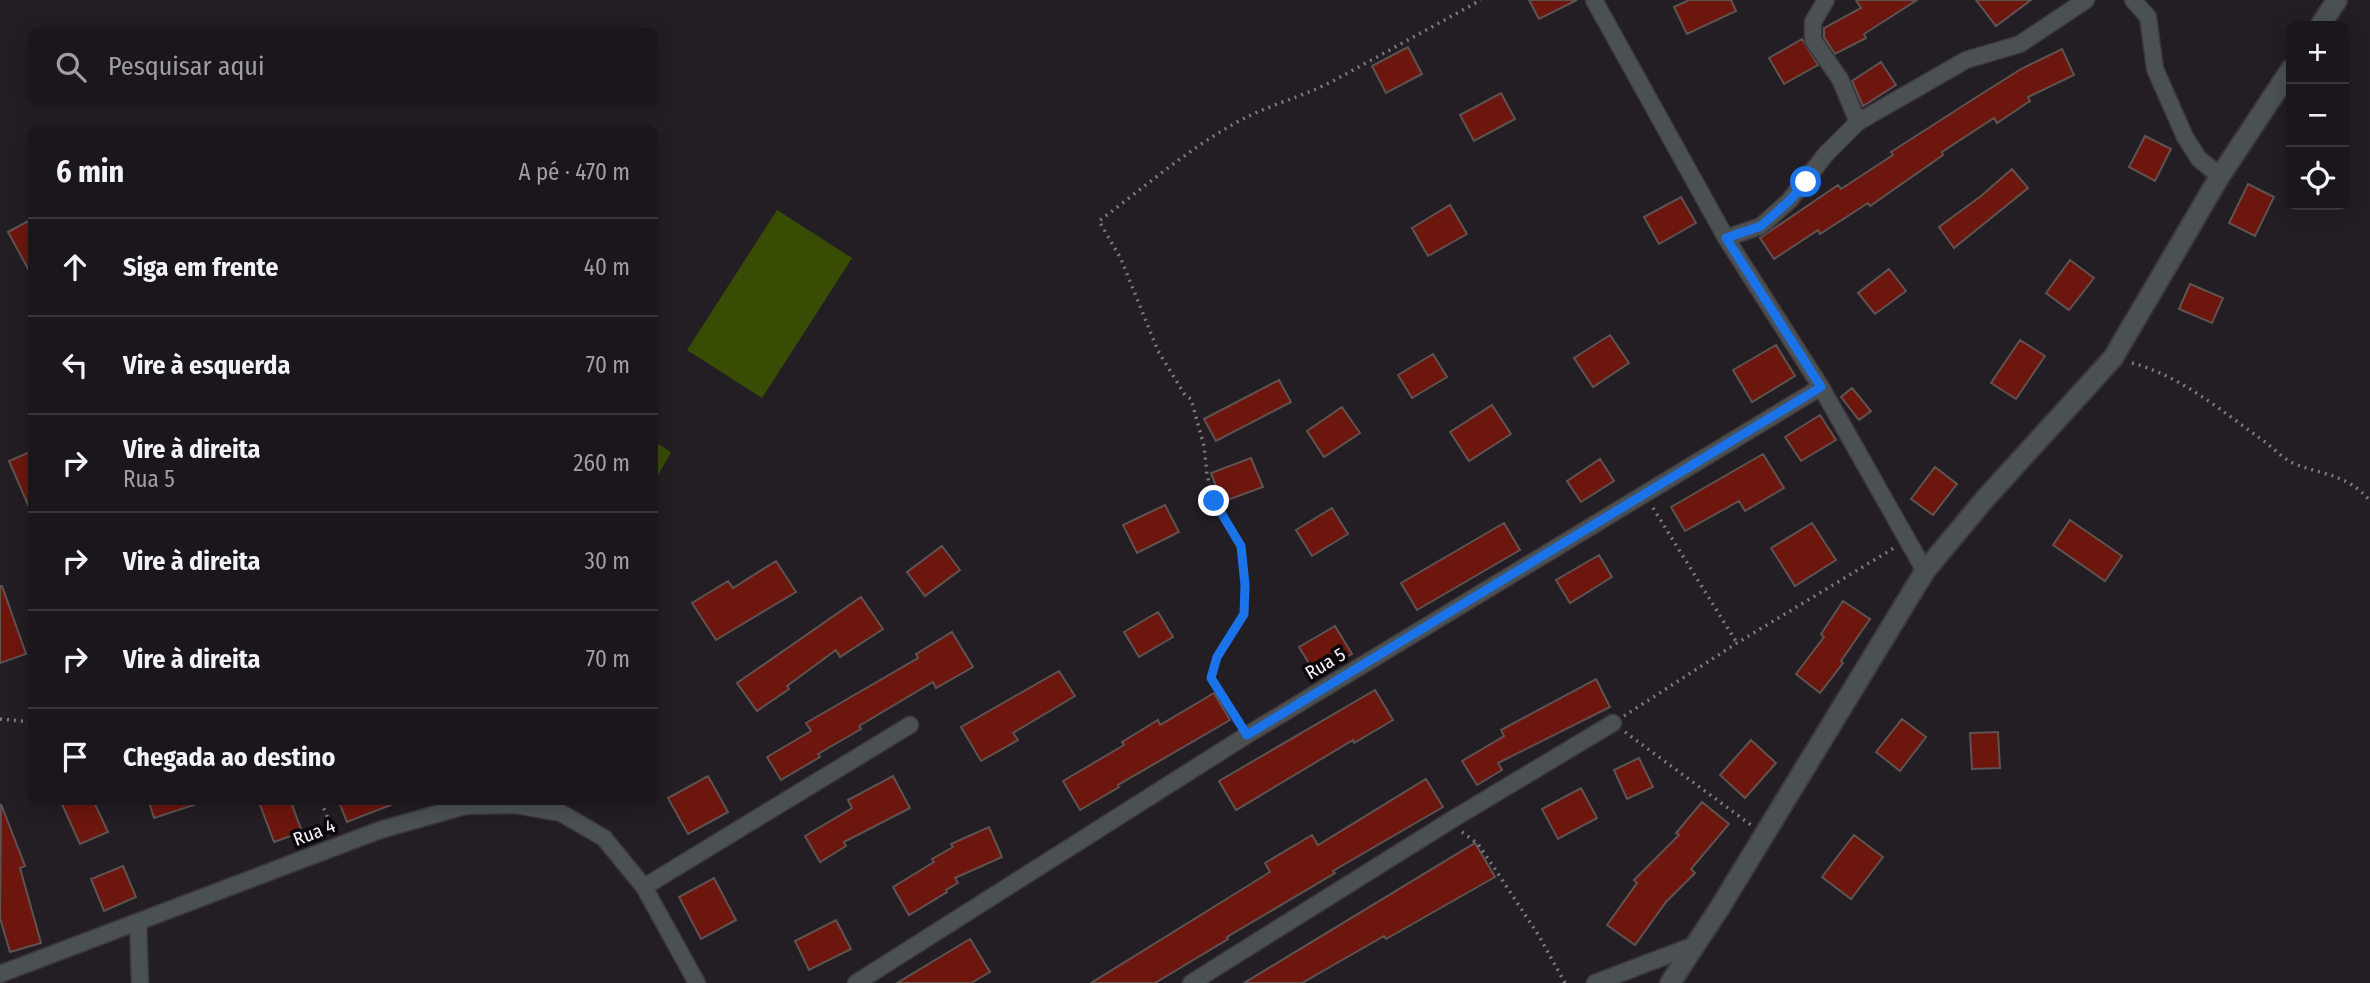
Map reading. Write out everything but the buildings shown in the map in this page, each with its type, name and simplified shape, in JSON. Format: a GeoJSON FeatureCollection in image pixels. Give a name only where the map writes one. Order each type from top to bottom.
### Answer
{"type":"FeatureCollection","features":[{"type":"Feature","properties":{"kind":"street"},"geometry":{"type":"LineString","coordinates":[[1594,0],[1726,238],[1821,387],[1925,571]]}},
{"type":"Feature","properties":{"kind":"street"},"geometry":{"type":"LineString","coordinates":[[1826,0],[1813,23],[1813,40],[1840,79],[1858,122]]}},
{"type":"Feature","properties":{"kind":"street"},"geometry":{"type":"LineString","coordinates":[[1726,238],[1761,226],[1789,201],[1826,154],[1858,122],[1966,60],[2020,44],[2086,0]]}},
{"type":"Feature","properties":{"kind":"street"},"geometry":{"type":"LineString","coordinates":[[2133,0],[2148,17],[2155,69],[2185,138],[2199,159],[2220,176]]}},
{"type":"Feature","properties":{"kind":"street"},"geometry":{"type":"LineString","coordinates":[[2323,21],[2337,0]]}},
{"type":"Feature","properties":{"kind":"street"},"geometry":{"type":"LineString","coordinates":[[1670,983],[1925,571],[1984,499],[2113,358],[2220,176],[2286,77]]}},
{"type":"Feature","properties":{"kind":"street","name":"Rua 5"},"geometry":{"type":"LineString","coordinates":[[856,983],[1247,735],[1821,387]]}},
{"type":"Feature","properties":{"kind":"street"},"geometry":{"type":"LineString","coordinates":[[1191,983],[1453,819],[1613,723]]}},
{"type":"Feature","properties":{"kind":"street"},"geometry":{"type":"LineString","coordinates":[[644,887],[910,725]]}},
{"type":"Feature","properties":{"kind":"street","name":"Rua 4"},"geometry":{"type":"LineString","coordinates":[[0,974],[380,830],[465,806],[516,805],[562,813],[604,838],[644,887],[697,983]]}},
{"type":"Feature","properties":{"kind":"street"},"geometry":{"type":"LineString","coordinates":[[138,922],[140,983]]}},
{"type":"Feature","properties":{"kind":"street"},"geometry":{"type":"LineString","coordinates":[[1595,983],[1695,945]]}},
{"type":"Feature","properties":{"kind":"path"},"geometry":{"type":"LineString","coordinates":[[1247,735],[1211,678],[1217,657],[1244,614],[1245,585],[1241,546],[1214,501],[1207,475],[1205,446],[1191,399],[1158,351],[1121,259],[1099,221],[1196,150],[1249,116],[1321,87],[1482,0]]}},
{"type":"Feature","properties":{"kind":"path"},"geometry":{"type":"LineString","coordinates":[[2113,358],[2141,365],[2180,384],[2267,443],[2281,456],[2295,464],[2339,477],[2358,487],[2370,501]]}},
{"type":"Feature","properties":{"kind":"path"},"geometry":{"type":"LineString","coordinates":[[1645,494],[1737,643]]}},
{"type":"Feature","properties":{"kind":"path"},"geometry":{"type":"LineString","coordinates":[[1764,834],[1613,723],[1737,643],[1908,540]]}},
{"type":"Feature","properties":{"kind":"path"},"geometry":{"type":"LineString","coordinates":[[0,719],[28,722]]}},
{"type":"Feature","properties":{"kind":"path"},"geometry":{"type":"LineString","coordinates":[[322,805],[339,845]]}},
{"type":"Feature","properties":{"kind":"path"},"geometry":{"type":"LineString","coordinates":[[1453,819],[1461,832],[1478,844],[1539,936],[1565,983]]}},
{"type":"Feature","properties":{"kind":"green space"},"geometry":{"type":"Polygon","coordinates":[[[777,210],[852,258],[762,398],[687,350],[777,210]]]}},
{"type":"Feature","properties":{"kind":"green space"},"geometry":{"type":"Polygon","coordinates":[[[658,444],[671,452],[658,476],[658,444]]]}},
{"type":"Feature","properties":{"kind":"route"},"geometry":{"type":"LineString","coordinates":[[1214,501],[1241,546],[1245,585],[1244,614],[1217,657],[1211,678],[1247,735],[1821,387],[1726,238],[1761,226],[1806,182]]}}]}
